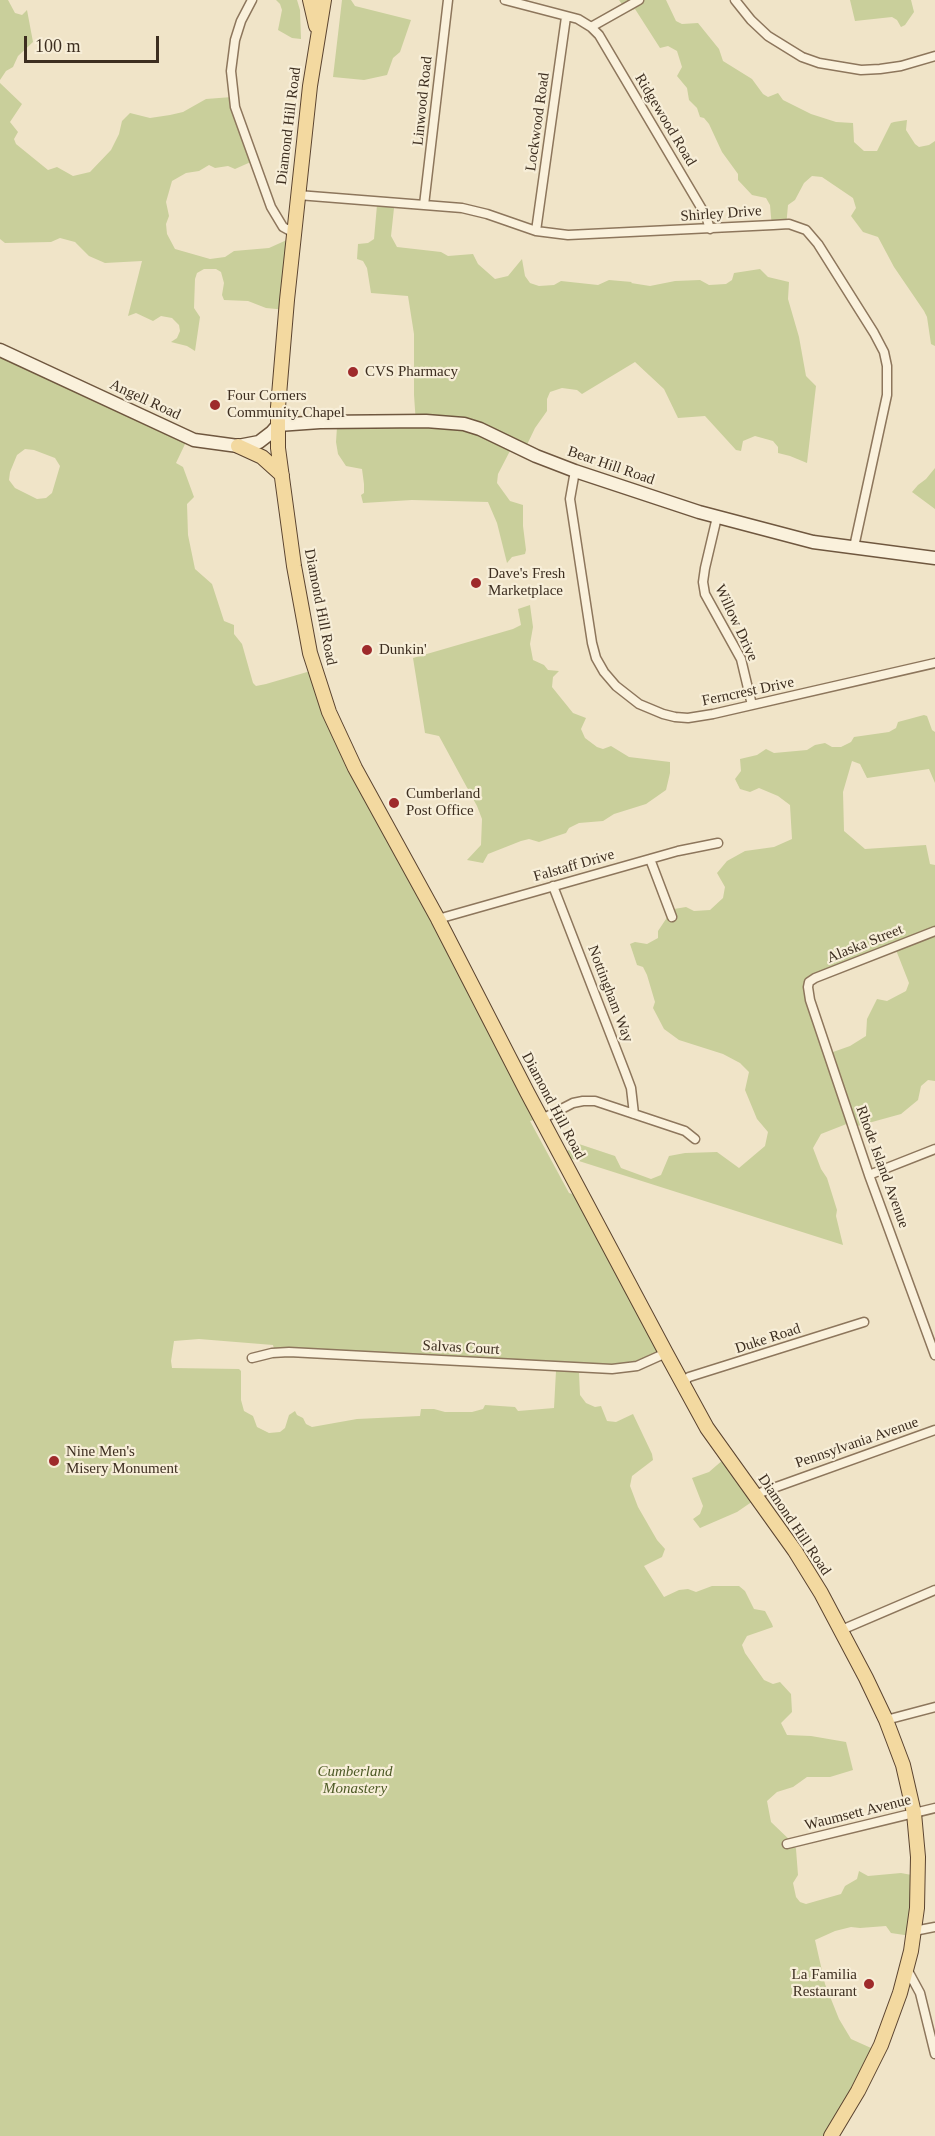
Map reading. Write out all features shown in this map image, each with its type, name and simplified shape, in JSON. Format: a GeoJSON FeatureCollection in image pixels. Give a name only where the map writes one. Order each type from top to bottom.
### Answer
{"type":"FeatureCollection","features":[{"type":"Feature","properties":{"kind":"main road","name":"Diamond Hill Road"},"geometry":{"type":"LineString","coordinates":[[310,0],[318,34]]}},
{"type":"Feature","properties":{"kind":"main road","name":"Diamond Hill Road"},"geometry":{"type":"LineString","coordinates":[[324,0],[311,77],[298,195],[280,368],[278,425],[278,448],[303,620],[310,653],[337,731],[355,768],[438,919],[666,1353],[707,1428],[795,1551],[821,1593],[839,1631],[866,1678],[886,1720],[903,1765],[914,1813],[919,1884],[907,1969],[876,2055],[831,2136]]}},
{"type":"Feature","properties":{"kind":"main road"},"geometry":{"type":"LineString","coordinates":[[238,447],[262,457],[282,475]]}},
{"type":"Feature","properties":{"kind":"street"},"geometry":{"type":"LineString","coordinates":[[252,0],[241,21],[235,40],[231,71],[235,107],[274,213],[283,227],[294,233]]}},
{"type":"Feature","properties":{"kind":"street","name":"Linwood Road"},"geometry":{"type":"LineString","coordinates":[[424,205],[448,0]]}},
{"type":"Feature","properties":{"kind":"street"},"geometry":{"type":"LineString","coordinates":[[505,0],[578,19],[591,27],[639,0]]}},
{"type":"Feature","properties":{"kind":"street"},"geometry":{"type":"LineString","coordinates":[[735,0],[768,36],[802,57],[819,63],[861,70],[880,69],[901,66],[935,56]]}},
{"type":"Feature","properties":{"kind":"street","name":"Lockwood Road"},"geometry":{"type":"LineString","coordinates":[[536,231],[566,17]]}},
{"type":"Feature","properties":{"kind":"street","name":"Ridgewood Road"},"geometry":{"type":"LineString","coordinates":[[591,27],[598,35],[706,216],[711,229]]}},
{"type":"Feature","properties":{"kind":"street","name":"Shirley Drive"},"geometry":{"type":"LineString","coordinates":[[298,195],[356,202],[462,208],[536,231],[577,235],[789,224],[806,230],[818,244],[874,333],[884,352],[887,366],[887,395],[854,547]]}},
{"type":"Feature","properties":{"kind":"street","name":"Angell Road"},"geometry":{"type":"LineString","coordinates":[[0,350],[194,440],[238,447],[259,442],[278,425]]}},
{"type":"Feature","properties":{"kind":"street","name":"Bear Hill Road"},"geometry":{"type":"LineString","coordinates":[[278,425],[403,421],[464,424],[575,471],[717,517],[813,542],[935,558]]}},
{"type":"Feature","properties":{"kind":"street","name":"Ferncrest Drive"},"geometry":{"type":"LineString","coordinates":[[575,471],[570,499],[586,611],[596,658],[604,672],[626,695],[639,704],[663,714],[688,718],[935,663]]}},
{"type":"Feature","properties":{"kind":"street","name":"Willow Drive"},"geometry":{"type":"LineString","coordinates":[[717,517],[705,568],[703,582],[705,594],[741,659],[752,705]]}},
{"type":"Feature","properties":{"kind":"street","name":"Falstaff Drive"},"geometry":{"type":"LineString","coordinates":[[438,919],[686,849],[718,843]]}},
{"type":"Feature","properties":{"kind":"street"},"geometry":{"type":"LineString","coordinates":[[650,859],[672,916]]}},
{"type":"Feature","properties":{"kind":"street","name":"Nottingham Way"},"geometry":{"type":"LineString","coordinates":[[552,886],[625,1072],[634,1114]]}},
{"type":"Feature","properties":{"kind":"street","name":"Alaska Street"},"geometry":{"type":"LineString","coordinates":[[808,987],[809,982],[815,978],[935,931]]}},
{"type":"Feature","properties":{"kind":"street","name":"Rhode Island Avenue"},"geometry":{"type":"LineString","coordinates":[[808,987],[810,1000],[869,1175],[935,1355]]}},
{"type":"Feature","properties":{"kind":"street"},"geometry":{"type":"LineString","coordinates":[[542,1119],[573,1103],[594,1101],[685,1131],[695,1139]]}},
{"type":"Feature","properties":{"kind":"street"},"geometry":{"type":"LineString","coordinates":[[869,1175],[935,1149]]}},
{"type":"Feature","properties":{"kind":"street","name":"Duke Road"},"geometry":{"type":"LineString","coordinates":[[682,1383],[689,1377],[864,1322]]}},
{"type":"Feature","properties":{"kind":"street","name":"Salvas Court"},"geometry":{"type":"LineString","coordinates":[[252,1358],[289,1352],[612,1369],[637,1366],[666,1353]]}},
{"type":"Feature","properties":{"kind":"street","name":"Pennsylvania Avenue"},"geometry":{"type":"LineString","coordinates":[[754,1495],[935,1430]]}},
{"type":"Feature","properties":{"kind":"street"},"geometry":{"type":"LineString","coordinates":[[839,1631],[935,1590]]}},
{"type":"Feature","properties":{"kind":"street"},"geometry":{"type":"LineString","coordinates":[[886,1720],[935,1707]]}},
{"type":"Feature","properties":{"kind":"street","name":"Waumsett Avenue"},"geometry":{"type":"LineString","coordinates":[[787,1844],[935,1808]]}},
{"type":"Feature","properties":{"kind":"street"},"geometry":{"type":"LineString","coordinates":[[914,1931],[935,1927]]}},
{"type":"Feature","properties":{"kind":"street"},"geometry":{"type":"LineString","coordinates":[[907,1969],[920,1994],[935,2054]]}},
{"type":"Feature","properties":{"kind":"green space"},"geometry":{"type":"Polygon","coordinates":[[[0,0],[8,0],[15,13],[22,15],[27,10],[33,42],[18,56],[13,67],[6,71],[0,80],[0,0]]]}},
{"type":"Feature","properties":{"kind":"green space"},"geometry":{"type":"Polygon","coordinates":[[[276,0],[297,0],[300,10],[301,39],[292,38],[278,30],[282,10],[276,0]]]}},
{"type":"Feature","properties":{"kind":"green space"},"geometry":{"type":"Polygon","coordinates":[[[342,0],[351,0],[355,6],[411,20],[400,52],[393,58],[387,75],[364,80],[333,77],[342,0]]]}},
{"type":"Feature","properties":{"kind":"green space"},"geometry":{"type":"Polygon","coordinates":[[[619,0],[666,0],[676,21],[682,24],[698,23],[719,49],[723,61],[752,79],[763,94],[768,97],[778,93],[783,100],[811,114],[836,122],[853,123],[854,142],[864,151],[877,151],[891,123],[907,120],[906,130],[919,147],[935,141],[935,346],[931,344],[924,311],[894,267],[878,237],[863,232],[851,216],[856,208],[853,198],[822,177],[812,176],[804,183],[795,200],[788,205],[786,227],[772,228],[770,205],[766,198],[752,195],[738,180],[738,174],[722,152],[709,124],[700,117],[697,108],[689,100],[687,88],[677,76],[682,67],[677,51],[668,46],[660,48],[635,9],[627,12],[619,0]]]}},
{"type":"Feature","properties":{"kind":"green space"},"geometry":{"type":"Polygon","coordinates":[[[850,0],[911,0],[914,12],[901,27],[892,17],[855,21],[850,0]]]}},
{"type":"Feature","properties":{"kind":"green space"},"geometry":{"type":"Polygon","coordinates":[[[0,83],[22,104],[10,122],[18,132],[14,139],[16,144],[48,170],[57,167],[73,176],[90,172],[111,150],[119,134],[122,121],[130,113],[150,118],[170,115],[183,112],[206,99],[232,97],[253,161],[235,169],[228,166],[215,168],[209,165],[172,181],[166,202],[169,216],[166,224],[167,234],[175,249],[210,259],[225,257],[234,251],[269,248],[289,239],[287,310],[266,308],[248,301],[224,300],[222,295],[224,283],[221,272],[216,269],[204,269],[197,273],[195,279],[194,308],[200,317],[195,351],[187,346],[171,342],[177,338],[180,331],[179,325],[172,318],[161,316],[153,321],[136,313],[128,316],[142,261],[105,263],[89,256],[75,242],[60,238],[51,242],[5,243],[0,239],[0,83]]]}},
{"type":"Feature","properties":{"kind":"green space"},"geometry":{"type":"Polygon","coordinates":[[[377,205],[394,208],[391,236],[397,247],[441,252],[448,256],[473,254],[478,264],[495,279],[508,276],[522,259],[525,276],[530,283],[539,286],[554,285],[561,281],[598,285],[609,280],[650,286],[675,281],[700,280],[709,285],[726,284],[732,280],[734,273],[760,269],[768,277],[789,282],[788,299],[799,337],[806,376],[816,386],[807,463],[778,453],[778,447],[773,441],[755,436],[743,441],[741,451],[736,450],[705,416],[678,418],[664,389],[635,362],[582,394],[577,390],[562,388],[550,392],[547,399],[547,411],[535,428],[524,451],[512,447],[498,474],[497,483],[510,501],[523,505],[525,554],[512,557],[507,563],[497,523],[488,502],[412,500],[363,503],[362,469],[346,466],[338,454],[337,427],[416,424],[414,334],[408,296],[371,293],[367,268],[363,261],[357,259],[358,244],[368,243],[374,239],[377,205]]]}},
{"type":"Feature","properties":{"kind":"green space","name":"Cumberland Monastery"},"geometry":{"type":"Polygon","coordinates":[[[0,350],[186,442],[176,463],[183,467],[194,497],[187,504],[188,535],[195,569],[212,584],[224,621],[234,625],[234,634],[242,644],[253,683],[256,686],[266,684],[314,670],[329,717],[538,1119],[530,1121],[569,1193],[579,1196],[664,1359],[633,1371],[579,1373],[580,1395],[586,1403],[595,1407],[601,1406],[607,1421],[616,1422],[633,1414],[652,1454],[653,1460],[632,1476],[630,1486],[638,1507],[657,1540],[665,1549],[662,1557],[644,1566],[664,1597],[679,1590],[688,1589],[696,1592],[712,1586],[739,1586],[745,1591],[754,1609],[765,1611],[773,1627],[747,1636],[742,1645],[764,1680],[773,1684],[780,1682],[791,1694],[792,1712],[781,1723],[787,1735],[811,1736],[846,1742],[853,1770],[830,1777],[807,1777],[793,1787],[777,1792],[767,1801],[771,1822],[794,1844],[796,1849],[798,1875],[793,1883],[796,1897],[800,1902],[806,1904],[841,1894],[845,1886],[857,1879],[859,1871],[868,1876],[901,1873],[917,1876],[911,1936],[891,1933],[886,1926],[851,1927],[815,1940],[825,1984],[839,2019],[851,2039],[880,2052],[832,2136],[0,2136],[0,350]],[[25,449],[17,455],[9,480],[15,488],[37,499],[46,498],[52,493],[60,466],[55,458],[25,449]],[[199,1339],[174,1341],[172,1368],[239,1369],[244,1411],[253,1416],[257,1427],[269,1433],[280,1432],[285,1428],[289,1415],[295,1411],[306,1424],[312,1427],[357,1419],[420,1416],[421,1409],[472,1412],[483,1409],[485,1405],[515,1407],[518,1411],[554,1408],[556,1371],[426,1362],[276,1357],[273,1345],[199,1339]]]}},
{"type":"Feature","properties":{"kind":"green space"},"geometry":{"type":"Polygon","coordinates":[[[935,468],[935,509],[912,492],[935,468]]]}},
{"type":"Feature","properties":{"kind":"green space"},"geometry":{"type":"Polygon","coordinates":[[[530,605],[533,627],[530,644],[533,660],[544,665],[548,670],[559,671],[553,677],[552,687],[573,713],[586,718],[581,729],[585,738],[597,747],[603,749],[611,746],[629,757],[670,762],[666,790],[646,804],[614,814],[603,821],[579,823],[569,828],[566,833],[539,842],[529,839],[521,841],[488,854],[483,863],[467,860],[481,845],[482,819],[439,736],[425,733],[413,658],[513,629],[521,625],[518,609],[530,605]]]}},
{"type":"Feature","properties":{"kind":"green space"},"geometry":{"type":"Polygon","coordinates":[[[927,716],[935,732],[935,783],[929,769],[867,778],[860,764],[852,761],[843,792],[844,831],[865,849],[926,845],[930,864],[935,865],[935,1081],[928,1080],[921,1086],[918,1100],[901,1114],[854,1127],[849,1123],[821,1134],[813,1148],[827,1178],[837,1210],[836,1216],[843,1245],[560,1155],[579,1144],[615,1156],[621,1168],[651,1179],[661,1175],[669,1156],[717,1152],[739,1168],[765,1146],[768,1132],[757,1119],[745,1090],[749,1072],[740,1063],[723,1054],[679,1040],[664,1029],[653,1008],[655,1002],[647,975],[643,967],[637,965],[630,944],[635,942],[647,944],[658,938],[658,931],[668,916],[668,910],[686,907],[694,911],[710,910],[723,898],[725,887],[717,873],[727,861],[745,851],[774,847],[792,839],[790,805],[778,796],[759,788],[750,792],[740,789],[735,779],[741,771],[740,759],[757,755],[766,749],[774,753],[807,750],[825,743],[832,747],[841,747],[851,742],[854,737],[889,732],[896,728],[898,722],[927,716]],[[896,950],[819,978],[809,985],[827,1051],[833,1052],[850,1046],[866,1036],[867,1019],[877,999],[887,1001],[906,991],[909,983],[896,950]]]}},
{"type":"Feature","properties":{"kind":"green space"},"geometry":{"type":"Polygon","coordinates":[[[724,1459],[756,1499],[737,1512],[700,1528],[693,1519],[700,1514],[703,1506],[692,1478],[709,1472],[724,1459]]]}},
{"type":"Feature","properties":{"kind":"place","name":"CVS Pharmacy"},"geometry":{"type":"Point","coordinates":[353,372]}},
{"type":"Feature","properties":{"kind":"place","name":"Four Corners Community Chapel"},"geometry":{"type":"Point","coordinates":[215,405]}},
{"type":"Feature","properties":{"kind":"place","name":"Dave's Fresh Marketplace"},"geometry":{"type":"Point","coordinates":[476,583]}},
{"type":"Feature","properties":{"kind":"place","name":"Dunkin'"},"geometry":{"type":"Point","coordinates":[367,650]}},
{"type":"Feature","properties":{"kind":"place","name":"Cumberland Post Office"},"geometry":{"type":"Point","coordinates":[394,803]}},
{"type":"Feature","properties":{"kind":"place","name":"Nine Men's Misery Monument"},"geometry":{"type":"Point","coordinates":[54,1461]}},
{"type":"Feature","properties":{"kind":"place","name":"La Familia Restaurant"},"geometry":{"type":"Point","coordinates":[869,1984]}}]}
